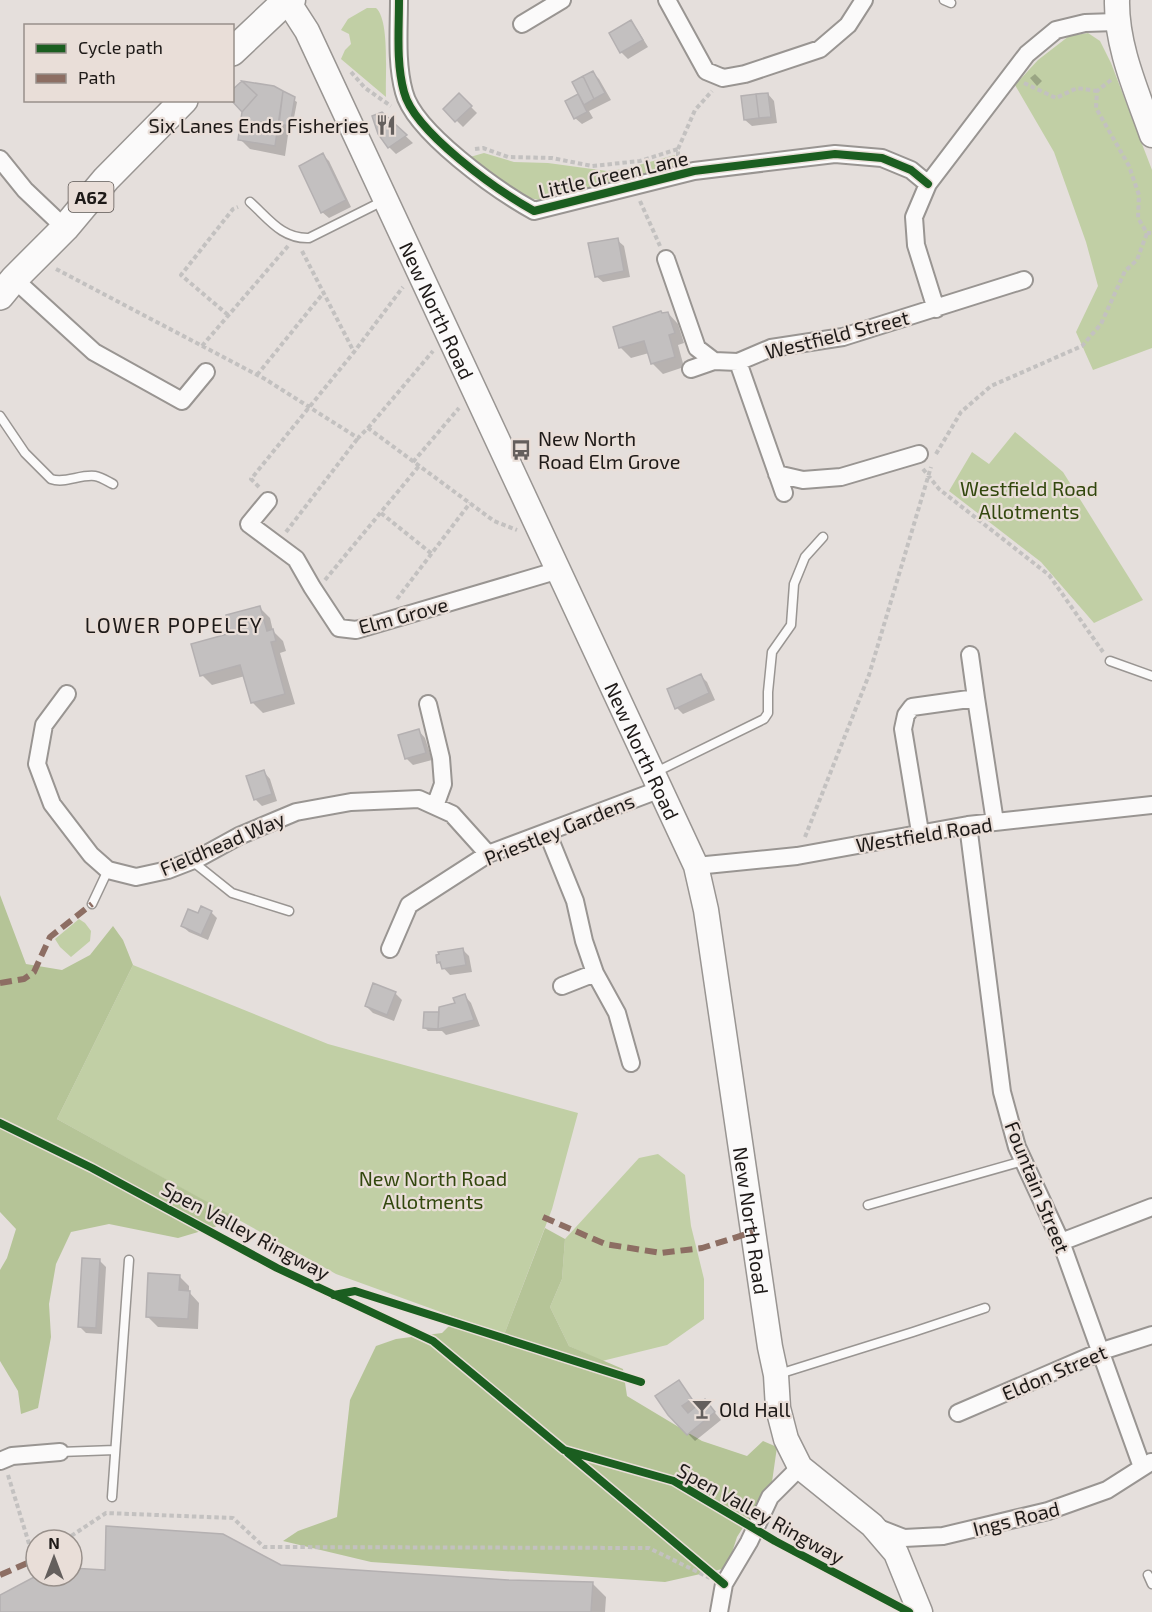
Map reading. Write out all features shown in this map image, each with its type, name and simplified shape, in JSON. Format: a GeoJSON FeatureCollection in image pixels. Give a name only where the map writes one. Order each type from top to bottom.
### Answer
{"type":"FeatureCollection","features":[{"type":"Feature","properties":{"kind":"main road"},"geometry":{"type":"LineString","coordinates":[[234,50],[287,0],[293,0]]}},
{"type":"Feature","properties":{"kind":"main road","name":"New North Road"},"geometry":{"type":"LineString","coordinates":[[287,0],[307,31],[324,66],[696,866],[706,910],[776,1375],[778,1408],[786,1438],[800,1467],[872,1525],[896,1553],[920,1612]]}},
{"type":"Feature","properties":{"kind":"main road"},"geometry":{"type":"LineString","coordinates":[[1116,11],[1128,67],[1152,135]]}},
{"type":"Feature","properties":{"kind":"main road","name":"A62"},"geometry":{"type":"LineString","coordinates":[[7,288],[64,228],[105,179],[182,102]]}},
{"type":"Feature","properties":{"kind":"street","name":"Little Green Lane"},"geometry":{"type":"LineString","coordinates":[[399,0],[400,59],[404,93],[423,126],[513,199],[534,211],[694,171],[835,154],[882,158],[911,170],[928,184]]}},
{"type":"Feature","properties":{"kind":"street"},"geometry":{"type":"LineString","coordinates":[[522,24],[562,0]]}},
{"type":"Feature","properties":{"kind":"street"},"geometry":{"type":"LineString","coordinates":[[667,0],[706,71],[723,78],[745,74],[820,49],[848,25],[864,0]]}},
{"type":"Feature","properties":{"kind":"street"},"geometry":{"type":"LineString","coordinates":[[928,184],[1027,54],[1056,30],[1085,23],[1116,11]]}},
{"type":"Feature","properties":{"kind":"street"},"geometry":{"type":"LineString","coordinates":[[0,159],[25,190],[64,228]]}},
{"type":"Feature","properties":{"kind":"street","name":"Westfield Street"},"geometry":{"type":"LineString","coordinates":[[928,184],[914,217],[916,245],[936,309]]}},
{"type":"Feature","properties":{"kind":"street"},"geometry":{"type":"LineString","coordinates":[[666,259],[697,348],[714,361]]}},
{"type":"Feature","properties":{"kind":"street","name":"Westfield Street"},"geometry":{"type":"LineString","coordinates":[[691,369],[714,361],[738,362],[771,348],[843,337],[1024,280]]}},
{"type":"Feature","properties":{"kind":"street"},"geometry":{"type":"LineString","coordinates":[[7,288],[94,352],[182,401],[206,372]]}},
{"type":"Feature","properties":{"kind":"street","name":"Westfield Street"},"geometry":{"type":"LineString","coordinates":[[738,362],[784,493]]}},
{"type":"Feature","properties":{"kind":"street"},"geometry":{"type":"LineString","coordinates":[[777,474],[803,480],[841,477],[929,458]]}},
{"type":"Feature","properties":{"kind":"street","name":"Elm Grove"},"geometry":{"type":"LineString","coordinates":[[268,501],[249,524],[296,559],[339,628],[356,630],[559,570]]}},
{"type":"Feature","properties":{"kind":"street"},"geometry":{"type":"LineString","coordinates":[[970,655],[995,822]]}},
{"type":"Feature","properties":{"kind":"street"},"geometry":{"type":"LineString","coordinates":[[67,694],[44,724],[37,764],[52,804],[91,855],[108,870]]}},
{"type":"Feature","properties":{"kind":"street"},"geometry":{"type":"LineString","coordinates":[[920,832],[903,729],[906,715],[912,707],[976,698]]}},
{"type":"Feature","properties":{"kind":"street"},"geometry":{"type":"LineString","coordinates":[[428,704],[441,758],[443,784],[435,806]]}},
{"type":"Feature","properties":{"kind":"street","name":"Priestley Gardens"},"geometry":{"type":"LineString","coordinates":[[390,949],[409,905],[488,854],[547,832],[658,781]]}},
{"type":"Feature","properties":{"kind":"street","name":"Fieldhead Way"},"geometry":{"type":"LineString","coordinates":[[108,870],[136,877],[168,870],[296,812],[351,802],[419,799],[452,814],[488,854]]}},
{"type":"Feature","properties":{"kind":"street","name":"Westfield Road"},"geometry":{"type":"LineString","coordinates":[[696,866],[797,856],[968,825],[1152,805]]}},
{"type":"Feature","properties":{"kind":"street","name":"Fountain Street"},"geometry":{"type":"LineString","coordinates":[[968,825],[1002,1092],[1017,1146],[1061,1242],[1147,1464]]}},
{"type":"Feature","properties":{"kind":"street"},"geometry":{"type":"LineString","coordinates":[[547,832],[575,901],[584,941],[595,973],[617,1013],[631,1063]]}},
{"type":"Feature","properties":{"kind":"street"},"geometry":{"type":"LineString","coordinates":[[562,986],[595,973]]}},
{"type":"Feature","properties":{"kind":"street"},"geometry":{"type":"LineString","coordinates":[[1061,1242],[1152,1207]]}},
{"type":"Feature","properties":{"kind":"street","name":"Eldon Street"},"geometry":{"type":"LineString","coordinates":[[958,1413],[1102,1351],[1152,1335]]}},
{"type":"Feature","properties":{"kind":"street"},"geometry":{"type":"LineString","coordinates":[[2,1461],[12,1456],[60,1452]]}},
{"type":"Feature","properties":{"kind":"street","name":"Ings Road"},"geometry":{"type":"LineString","coordinates":[[872,1525],[904,1538],[943,1536],[1048,1511],[1107,1490],[1147,1464]]}},
{"type":"Feature","properties":{"kind":"street"},"geometry":{"type":"LineString","coordinates":[[719,1612],[724,1584],[749,1542],[771,1497],[800,1467]]}},
{"type":"Feature","properties":{"kind":"lane"},"geometry":{"type":"LineString","coordinates":[[250,202],[285,234],[296,238],[309,238],[386,200]]}},
{"type":"Feature","properties":{"kind":"lane"},"geometry":{"type":"LineString","coordinates":[[0,416],[25,453],[51,479],[56,481],[97,476],[113,484]]}},
{"type":"Feature","properties":{"kind":"lane"},"geometry":{"type":"LineString","coordinates":[[658,781],[764,719],[768,713],[772,652],[791,625],[794,584],[805,557],[823,537]]}},
{"type":"Feature","properties":{"kind":"lane"},"geometry":{"type":"LineString","coordinates":[[1110,661],[1152,676]]}},
{"type":"Feature","properties":{"kind":"lane"},"geometry":{"type":"LineString","coordinates":[[192,861],[232,893],[289,911]]}},
{"type":"Feature","properties":{"kind":"lane"},"geometry":{"type":"LineString","coordinates":[[92,904],[108,870]]}},
{"type":"Feature","properties":{"kind":"lane"},"geometry":{"type":"LineString","coordinates":[[868,1205],[1023,1161]]}},
{"type":"Feature","properties":{"kind":"lane"},"geometry":{"type":"LineString","coordinates":[[112,1497],[129,1260]]}},
{"type":"Feature","properties":{"kind":"lane"},"geometry":{"type":"LineString","coordinates":[[776,1375],[985,1308]]}},
{"type":"Feature","properties":{"kind":"lane"},"geometry":{"type":"LineString","coordinates":[[60,1452],[115,1450]]}},
{"type":"Feature","properties":{"kind":"path"},"geometry":{"type":"LineString","coordinates":[[324,66],[344,65],[365,88],[396,109],[415,112]]}},
{"type":"Feature","properties":{"kind":"path"},"geometry":{"type":"LineString","coordinates":[[1012,73],[1028,86],[1056,99],[1077,88],[1097,91],[1128,67]]}},
{"type":"Feature","properties":{"kind":"path"},"geometry":{"type":"LineString","coordinates":[[677,176],[678,149],[695,110],[723,78]]}},
{"type":"Feature","properties":{"kind":"path"},"geometry":{"type":"LineString","coordinates":[[797,856],[869,675],[929,475],[929,458],[961,412],[991,386],[1082,346],[1101,324],[1125,271],[1137,260],[1150,233],[1138,218],[1139,195],[1129,166],[1096,108],[1097,91]]}},
{"type":"Feature","properties":{"kind":"path"},"geometry":{"type":"LineString","coordinates":[[458,156],[470,149],[483,148],[508,157],[552,158],[570,163],[607,166],[640,161],[678,149]]}},
{"type":"Feature","properties":{"kind":"path"},"geometry":{"type":"LineString","coordinates":[[633,186],[666,259]]}},
{"type":"Feature","properties":{"kind":"path"},"geometry":{"type":"LineString","coordinates":[[228,315],[181,275],[233,209],[250,202]]}},
{"type":"Feature","properties":{"kind":"path"},"geometry":{"type":"LineString","coordinates":[[202,346],[296,238],[354,352]]}},
{"type":"Feature","properties":{"kind":"path"},"geometry":{"type":"LineString","coordinates":[[35,258],[257,375],[358,438]]}},
{"type":"Feature","properties":{"kind":"path"},"geometry":{"type":"LineString","coordinates":[[251,479],[354,352],[418,268]]}},
{"type":"Feature","properties":{"kind":"path"},"geometry":{"type":"LineString","coordinates":[[257,375],[324,292]]}},
{"type":"Feature","properties":{"kind":"path"},"geometry":{"type":"LineString","coordinates":[[276,544],[358,438],[448,332]]}},
{"type":"Feature","properties":{"kind":"path"},"geometry":{"type":"LineString","coordinates":[[413,462],[475,389]]}},
{"type":"Feature","properties":{"kind":"path"},"geometry":{"type":"LineString","coordinates":[[368,428],[494,521],[546,541]]}},
{"type":"Feature","properties":{"kind":"path"},"geometry":{"type":"LineString","coordinates":[[315,592],[419,466]]}},
{"type":"Feature","properties":{"kind":"path"},"geometry":{"type":"LineString","coordinates":[[929,475],[939,489],[1049,575],[1110,661]]}},
{"type":"Feature","properties":{"kind":"path"},"geometry":{"type":"LineString","coordinates":[[378,624],[470,503]]}},
{"type":"Feature","properties":{"kind":"path"},"geometry":{"type":"LineString","coordinates":[[381,513],[432,554]]}},
{"type":"Feature","properties":{"kind":"path"},"geometry":{"type":"LineString","coordinates":[[2,1461],[24,1529]]}},
{"type":"Feature","properties":{"kind":"path"},"geometry":{"type":"LineString","coordinates":[[83,1528],[105,1513],[233,1518],[264,1547],[649,1548],[724,1584]]}},
{"type":"Feature","properties":{"kind":"path"},"geometry":{"type":"LineString","coordinates":[[698,1562],[724,1584]]}},
{"type":"Feature","properties":{"kind":"green space"},"geometry":{"type":"Polygon","coordinates":[[[367,8],[376,8],[383,24],[386,50],[386,97],[341,59],[351,44],[349,34],[341,30],[348,19],[367,8]]]}},
{"type":"Feature","properties":{"kind":"green space"},"geometry":{"type":"Polygon","coordinates":[[[1088,33],[1100,41],[1111,63],[1152,170],[1152,348],[1093,370],[1076,332],[1098,286],[1086,242],[1054,152],[1015,85],[1038,60],[1069,36],[1088,33]]]}},
{"type":"Feature","properties":{"kind":"green space"},"geometry":{"type":"Polygon","coordinates":[[[484,153],[514,162],[548,163],[607,171],[624,169],[675,155],[672,169],[539,200],[520,196],[470,157],[484,153]]]}},
{"type":"Feature","properties":{"kind":"green space","name":"Westfield Road Allotments"},"geometry":{"type":"Polygon","coordinates":[[[1015,432],[1063,472],[1143,600],[1094,623],[1041,562],[949,491],[972,452],[989,464],[1015,432]]]}},
{"type":"Feature","properties":{"kind":"green space"},"geometry":{"type":"Polygon","coordinates":[[[0,895],[26,964],[62,970],[90,955],[113,926],[123,940],[133,965],[57,1119],[231,1215],[215,1227],[178,1238],[109,1224],[71,1232],[56,1264],[49,1304],[51,1337],[38,1408],[21,1414],[18,1391],[0,1361],[0,1270],[7,1258],[16,1229],[0,1212],[0,895]]]}},
{"type":"Feature","properties":{"kind":"green space"},"geometry":{"type":"Polygon","coordinates":[[[79,919],[91,931],[90,941],[71,957],[55,939],[79,919]]]}},
{"type":"Feature","properties":{"kind":"green space","name":"New North Road Allotments"},"geometry":{"type":"Polygon","coordinates":[[[133,965],[328,1044],[578,1113],[552,1209],[504,1335],[336,1274],[57,1119],[133,965]]]}},
{"type":"Feature","properties":{"kind":"green space"},"geometry":{"type":"Polygon","coordinates":[[[658,1154],[685,1175],[691,1226],[704,1279],[704,1319],[667,1345],[602,1361],[569,1346],[550,1307],[562,1279],[565,1239],[639,1158],[658,1154]]]}},
{"type":"Feature","properties":{"kind":"green space"},"geometry":{"type":"Polygon","coordinates":[[[545,1228],[565,1239],[562,1279],[550,1307],[569,1346],[623,1369],[627,1396],[702,1441],[747,1456],[763,1441],[777,1447],[772,1482],[737,1537],[727,1568],[665,1582],[371,1562],[283,1541],[298,1531],[337,1517],[350,1400],[376,1346],[396,1339],[442,1333],[457,1318],[504,1335],[545,1228]]]}},
{"type":"Feature","properties":{"kind":"building"},"geometry":{"type":"Polygon","coordinates":[[[631,20],[643,40],[620,53],[609,33],[631,20]]]}},
{"type":"Feature","properties":{"kind":"building"},"geometry":{"type":"Polygon","coordinates":[[[593,71],[605,93],[594,99],[583,76],[593,71]]]}},
{"type":"Feature","properties":{"kind":"building"},"geometry":{"type":"Polygon","coordinates":[[[583,76],[594,99],[584,105],[572,82],[583,76]]]}},
{"type":"Feature","properties":{"kind":"building"},"geometry":{"type":"Polygon","coordinates":[[[242,81],[257,95],[242,112],[233,102],[234,88],[242,81]]]}},
{"type":"Feature","properties":{"kind":"building"},"geometry":{"type":"Polygon","coordinates":[[[242,81],[274,86],[283,91],[275,146],[238,140],[242,112],[257,95],[242,81]]]}},
{"type":"Feature","properties":{"kind":"building"},"geometry":{"type":"Polygon","coordinates":[[[283,91],[295,97],[290,126],[279,124],[283,91]]]}},
{"type":"Feature","properties":{"kind":"building"},"geometry":{"type":"Polygon","coordinates":[[[459,93],[472,106],[455,122],[443,109],[459,93]]]}},
{"type":"Feature","properties":{"kind":"building"},"geometry":{"type":"Polygon","coordinates":[[[768,93],[771,117],[759,118],[756,94],[768,93]]]}},
{"type":"Feature","properties":{"kind":"building"},"geometry":{"type":"Polygon","coordinates":[[[578,94],[587,112],[574,119],[565,101],[578,94]]]}},
{"type":"Feature","properties":{"kind":"building"},"geometry":{"type":"Polygon","coordinates":[[[756,94],[759,118],[744,120],[741,96],[756,94]]]}},
{"type":"Feature","properties":{"kind":"building","name":"Six Lanes Ends Fisheries"},"geometry":{"type":"Polygon","coordinates":[[[382,112],[407,135],[388,148],[378,134],[372,116],[382,112]]]}},
{"type":"Feature","properties":{"kind":"building"},"geometry":{"type":"Polygon","coordinates":[[[323,153],[346,200],[321,213],[299,166],[323,153]]]}},
{"type":"Feature","properties":{"kind":"building"},"geometry":{"type":"Polygon","coordinates":[[[618,238],[624,271],[595,277],[588,243],[618,238]]]}},
{"type":"Feature","properties":{"kind":"building"},"geometry":{"type":"Polygon","coordinates":[[[661,311],[662,313],[668,312],[675,333],[669,335],[675,357],[651,364],[644,341],[619,348],[613,327],[661,311]]]}},
{"type":"Feature","properties":{"kind":"building"},"geometry":{"type":"Polygon","coordinates":[[[260,606],[267,631],[273,629],[276,641],[271,642],[285,694],[251,703],[240,665],[200,676],[191,644],[231,633],[226,615],[260,606]]]}},
{"type":"Feature","properties":{"kind":"building"},"geometry":{"type":"Polygon","coordinates":[[[701,674],[709,693],[675,709],[667,689],[701,674]]]}},
{"type":"Feature","properties":{"kind":"building"},"geometry":{"type":"Polygon","coordinates":[[[419,729],[426,753],[405,759],[398,735],[419,729]]]}},
{"type":"Feature","properties":{"kind":"building"},"geometry":{"type":"Polygon","coordinates":[[[264,770],[272,794],[254,800],[246,776],[264,770]]]}},
{"type":"Feature","properties":{"kind":"building"},"geometry":{"type":"Polygon","coordinates":[[[201,906],[212,911],[201,935],[181,926],[188,909],[198,913],[201,906]]]}},
{"type":"Feature","properties":{"kind":"building"},"geometry":{"type":"Polygon","coordinates":[[[463,948],[466,965],[442,969],[440,962],[437,963],[438,952],[463,948]]]}},
{"type":"Feature","properties":{"kind":"building"},"geometry":{"type":"Polygon","coordinates":[[[373,983],[396,992],[387,1015],[365,1006],[373,983]]]}},
{"type":"Feature","properties":{"kind":"building"},"geometry":{"type":"Polygon","coordinates":[[[465,994],[474,1020],[438,1029],[439,1007],[455,1003],[453,998],[465,994]]]}},
{"type":"Feature","properties":{"kind":"building"},"geometry":{"type":"Polygon","coordinates":[[[424,1012],[439,1012],[438,1029],[423,1028],[424,1012]]]}},
{"type":"Feature","properties":{"kind":"building"},"geometry":{"type":"Polygon","coordinates":[[[82,1258],[100,1259],[96,1328],[78,1327],[82,1258]]]}},
{"type":"Feature","properties":{"kind":"building"},"geometry":{"type":"Polygon","coordinates":[[[148,1273],[180,1275],[179,1290],[190,1291],[188,1319],[146,1317],[148,1273]]]}},
{"type":"Feature","properties":{"kind":"building","name":"Old Hall"},"geometry":{"type":"Polygon","coordinates":[[[679,1380],[692,1399],[682,1406],[688,1413],[705,1399],[715,1412],[687,1435],[668,1415],[655,1396],[679,1380]]]}},
{"type":"Feature","properties":{"kind":"building"},"geometry":{"type":"Polygon","coordinates":[[[106,1526],[223,1534],[281,1565],[508,1580],[593,1582],[591,1612],[0,1612],[0,1595],[24,1582],[24,1588],[84,1588],[84,1569],[105,1570],[106,1526]]]}},
{"type":"Feature","properties":{"kind":"marked path"},"geometry":{"type":"LineString","coordinates":[[0,983],[24,979],[34,972],[50,937],[92,904]]}},
{"type":"Feature","properties":{"kind":"marked path"},"geometry":{"type":"LineString","coordinates":[[543,1217],[605,1244],[661,1253],[702,1248],[753,1232]]}},
{"type":"Feature","properties":{"kind":"marked path"},"geometry":{"type":"LineString","coordinates":[[0,1575],[24,1564]]}},
{"type":"Feature","properties":{"kind":"cycle path"},"geometry":{"type":"LineString","coordinates":[[399,0],[398,46],[401,81],[411,108],[423,125],[459,159],[500,190],[534,211],[694,171],[835,154],[882,158],[911,170],[928,184]]}},
{"type":"Feature","properties":{"kind":"cycle path","name":"Spen Valley Ringway"},"geometry":{"type":"LineString","coordinates":[[0,1123],[92,1168],[277,1268],[433,1341],[564,1450],[674,1481],[775,1541],[909,1612]]}},
{"type":"Feature","properties":{"kind":"cycle path"},"geometry":{"type":"LineString","coordinates":[[334,1295],[355,1291],[641,1382]]}},
{"type":"Feature","properties":{"kind":"cycle path"},"geometry":{"type":"LineString","coordinates":[[568,1453],[724,1584]]}},
{"type":"Feature","properties":{"kind":"place","name":"Six Lanes Ends Fisheries"},"geometry":{"type":"Point","coordinates":[386,125]}},
{"type":"Feature","properties":{"kind":"place","name":"New North Road Elm Grove"},"geometry":{"type":"Point","coordinates":[521,450]}},
{"type":"Feature","properties":{"kind":"place","name":"Old Hall"},"geometry":{"type":"Point","coordinates":[702,1409]}},
{"type":"Feature","properties":{"kind":"district","name":"LOWER POPELEY"},"geometry":{"type":"Point","coordinates":[174,624]}}]}
